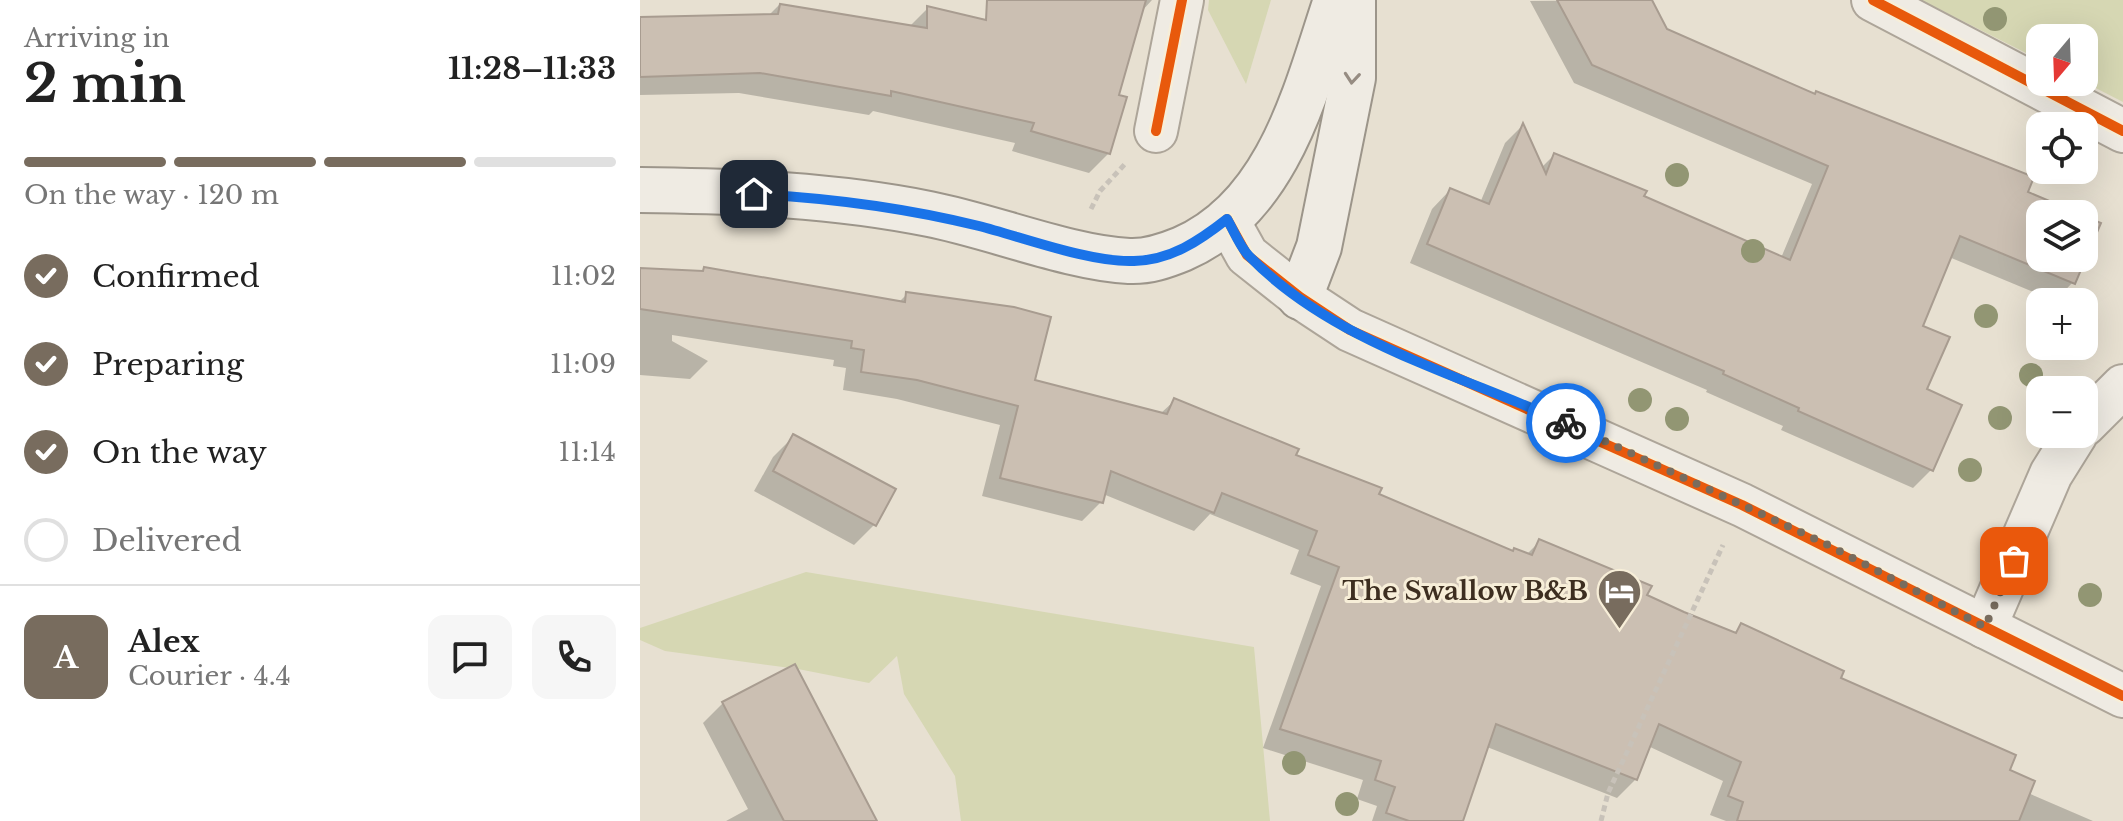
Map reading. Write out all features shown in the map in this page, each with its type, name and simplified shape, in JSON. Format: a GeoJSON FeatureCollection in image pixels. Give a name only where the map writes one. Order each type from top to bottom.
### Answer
{"type":"FeatureCollection","features":[{"type":"Feature","properties":{"kind":"main road"},"geometry":{"type":"LineString","coordinates":[[640,190],[780,196],[878,206],[928,214],[1132,262],[1160,258],[1197,242],[1227,219],[1257,188],[1281,151],[1316,62],[1336,0]]}},
{"type":"Feature","properties":{"kind":"main road"},"geometry":{"type":"LineString","coordinates":[[1300,297],[1319,247],[1353,78],[1353,0]]}},
{"type":"Feature","properties":{"kind":"street"},"geometry":{"type":"LineString","coordinates":[[1156,131],[1182,0]]}},
{"type":"Feature","properties":{"kind":"street"},"geometry":{"type":"LineString","coordinates":[[1873,0],[2123,131]]}},
{"type":"Feature","properties":{"kind":"street"},"geometry":{"type":"LineString","coordinates":[[1227,219],[1247,255],[1300,297],[1350,330],[1742,505],[2123,696]]}},
{"type":"Feature","properties":{"kind":"street"},"geometry":{"type":"LineString","coordinates":[[2098,411],[2123,386]]}},
{"type":"Feature","properties":{"kind":"street"},"geometry":{"type":"LineString","coordinates":[[1985,627],[2051,474],[2067,448]]}},
{"type":"Feature","properties":{"kind":"path"},"geometry":{"type":"LineString","coordinates":[[1071,250],[1100,191],[1156,131]]}},
{"type":"Feature","properties":{"kind":"path"},"geometry":{"type":"LineString","coordinates":[[1601,821],[1608,793],[1742,505]]}},
{"type":"Feature","properties":{"kind":"green space"},"geometry":{"type":"Polygon","coordinates":[[[1209,0],[1271,0],[1246,84],[1208,10],[1209,0]]]}},
{"type":"Feature","properties":{"kind":"green space"},"geometry":{"type":"Polygon","coordinates":[[[1921,0],[2123,0],[2123,102],[2098,89],[2098,24],[2026,24],[2026,53],[1921,0]]]}},
{"type":"Feature","properties":{"kind":"green space"},"geometry":{"type":"Polygon","coordinates":[[[806,572],[1254,647],[1270,821],[961,821],[955,776],[904,694],[897,656],[869,683],[798,669],[665,651],[640,640],[640,628],[806,572]]]}},
{"type":"Feature","properties":{"kind":"building"},"geometry":{"type":"Polygon","coordinates":[[[987,0],[1146,0],[1119,95],[1127,97],[1110,154],[1031,131],[1034,123],[891,91],[891,96],[760,73],[640,77],[640,17],[778,14],[780,4],[927,28],[927,6],[986,20],[987,0]]]}},
{"type":"Feature","properties":{"kind":"building"},"geometry":{"type":"Polygon","coordinates":[[[1557,0],[1652,0],[1667,29],[1815,94],[1816,91],[2026,174],[2026,184],[2031,184],[2028,192],[2047,200],[2026,200],[2026,264],[1960,236],[1923,326],[1950,337],[1927,389],[1962,405],[1933,471],[1798,411],[1799,408],[1723,374],[1724,371],[1427,244],[1450,188],[1489,204],[1523,123],[1546,174],[1554,153],[1647,191],[1644,196],[1790,260],[1828,166],[1592,65],[1557,0]]]}},
{"type":"Feature","properties":{"kind":"building"},"geometry":{"type":"Polygon","coordinates":[[[704,267],[905,302],[906,292],[1014,307],[1051,317],[1035,380],[1167,414],[1174,398],[1299,449],[1296,455],[1382,488],[1379,494],[1513,551],[1514,548],[1532,555],[1539,539],[1652,586],[1647,595],[1684,612],[1736,633],[1741,623],[1844,671],[1841,678],[2016,755],[2010,770],[2035,781],[2019,821],[1737,821],[1743,802],[1728,796],[1741,762],[1659,724],[1637,780],[1496,724],[1463,821],[1409,821],[1386,813],[1395,787],[1375,780],[1381,761],[1280,729],[1339,567],[1308,555],[1317,531],[1222,493],[1214,513],[1111,471],[1103,503],[1000,478],[1018,406],[917,380],[861,372],[864,350],[851,348],[852,341],[640,309],[640,268],[703,271],[704,267]]]}},
{"type":"Feature","properties":{"kind":"building"},"geometry":{"type":"Polygon","coordinates":[[[2046,272],[2080,272],[2075,284],[2046,272]]]}},
{"type":"Feature","properties":{"kind":"building"},"geometry":{"type":"Polygon","coordinates":[[[793,434],[896,489],[876,526],[773,471],[793,434]]]}},
{"type":"Feature","properties":{"kind":"building"},"geometry":{"type":"Polygon","coordinates":[[[795,664],[877,821],[784,821],[722,702],[795,664]]]}},
{"type":"Feature","properties":{"kind":"cycle path"},"geometry":{"type":"LineString","coordinates":[[1156,131],[1182,0]]}},
{"type":"Feature","properties":{"kind":"cycle path"},"geometry":{"type":"LineString","coordinates":[[1873,0],[2123,131]]}},
{"type":"Feature","properties":{"kind":"cycle path"},"geometry":{"type":"LineString","coordinates":[[1227,219],[1247,255],[1300,297],[1350,330],[1742,505],[2123,696]]}},
{"type":"Feature","properties":{"kind":"way so far"},"geometry":{"type":"LineString","coordinates":[[1566,423],[1824,543],[1985,627],[2014,561]]}},
{"type":"Feature","properties":{"kind":"place","name":"The Swallow B&B"},"geometry":{"type":"Point","coordinates":[1619,630]}},
{"type":"Feature","properties":{"kind":"route"},"geometry":{"type":"LineString","coordinates":[[754,194],[928,214],[1100,258],[1132,262],[1160,258],[1197,242],[1227,219],[1247,255],[1300,297],[1350,330],[1566,423]]}}]}
